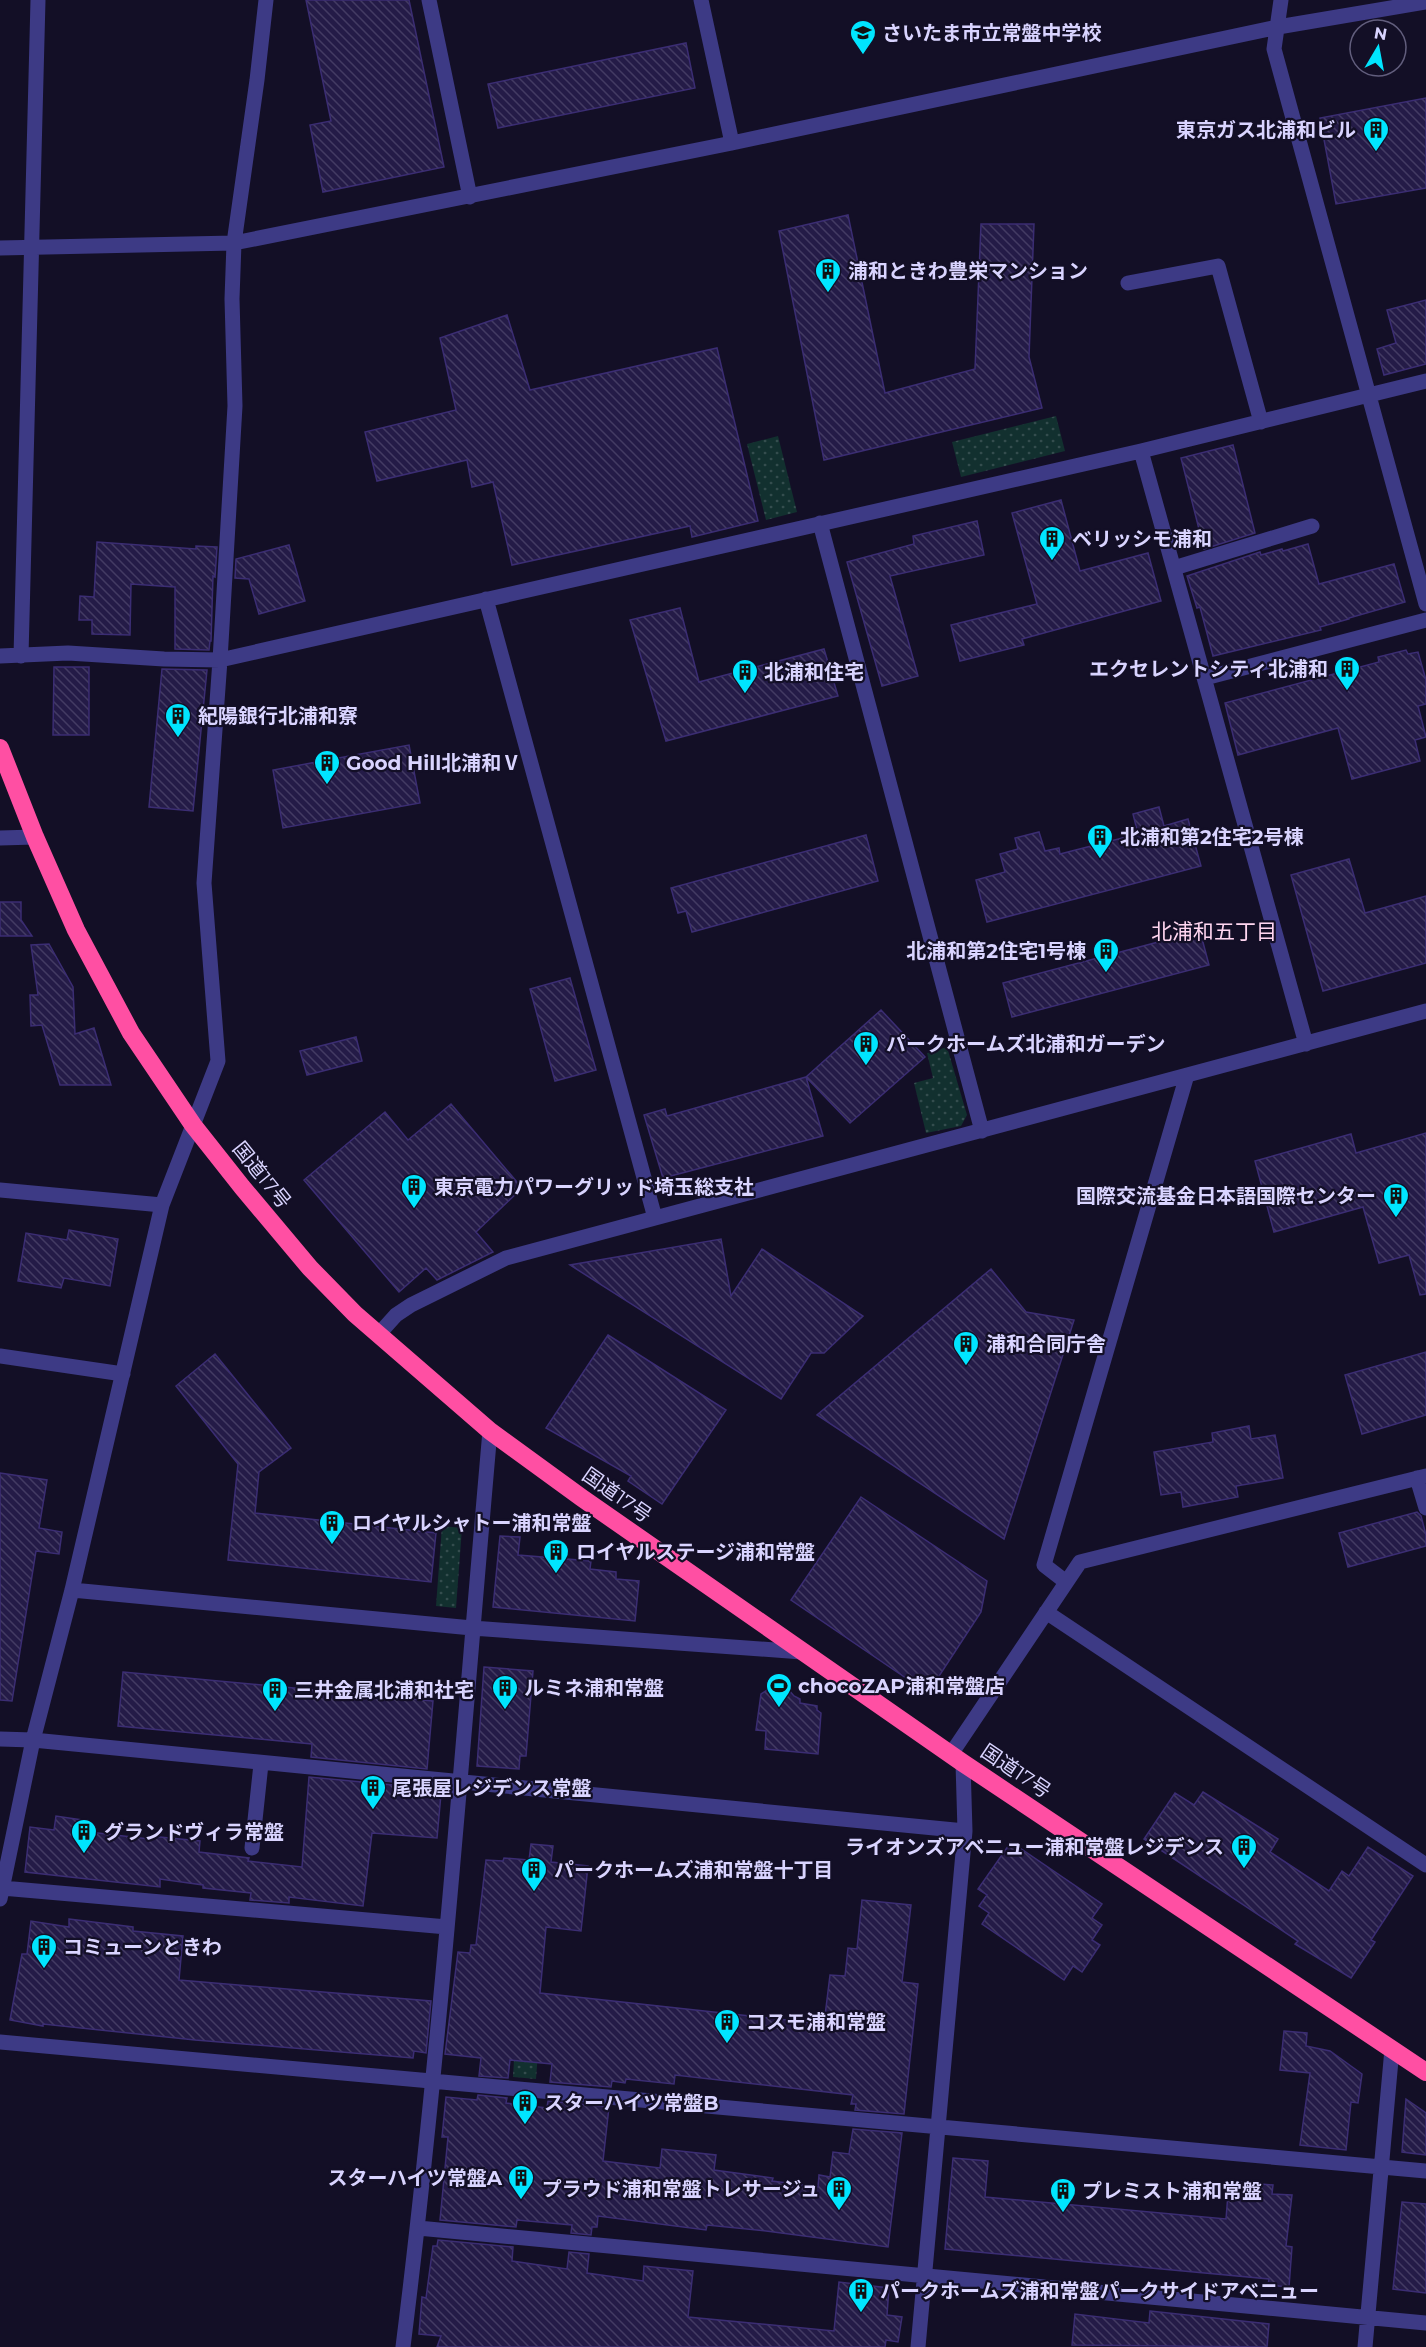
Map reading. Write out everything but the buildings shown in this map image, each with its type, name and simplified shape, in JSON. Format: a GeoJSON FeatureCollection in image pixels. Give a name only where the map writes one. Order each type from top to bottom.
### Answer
{"type":"FeatureCollection","features":[{"type":"Feature","properties":{"kind":"highway","name":"国道17号"},"geometry":{"type":"LineString","coordinates":[[0,748],[35,837],[76,930],[131,1033],[193,1125],[310,1268],[378,1335],[490,1431],[582,1498],[957,1758],[1426,2072]]}},
{"type":"Feature","properties":{"kind":"street"},"geometry":{"type":"LineString","coordinates":[[21,656],[38,0]]}},
{"type":"Feature","properties":{"kind":"street"},"geometry":{"type":"LineString","coordinates":[[266,0],[234,243],[232,299],[235,406],[204,884],[218,1061],[162,1205],[72,1590],[33,1740],[1,1894],[447,1927]]}},
{"type":"Feature","properties":{"kind":"street"},"geometry":{"type":"LineString","coordinates":[[429,0],[470,197]]}},
{"type":"Feature","properties":{"kind":"street"},"geometry":{"type":"LineString","coordinates":[[701,0],[732,144]]}},
{"type":"Feature","properties":{"kind":"street"},"geometry":{"type":"LineString","coordinates":[[1281,0],[1274,49],[1426,604]]}},
{"type":"Feature","properties":{"kind":"street"},"geometry":{"type":"LineString","coordinates":[[0,248],[234,243],[732,144],[1278,27],[1426,2]]}},
{"type":"Feature","properties":{"kind":"street"},"geometry":{"type":"LineString","coordinates":[[1128,283],[1218,266],[1261,422]]}},
{"type":"Feature","properties":{"kind":"street"},"geometry":{"type":"LineString","coordinates":[[0,656],[68,653],[220,660],[1141,450],[1426,381]]}},
{"type":"Feature","properties":{"kind":"street"},"geometry":{"type":"LineString","coordinates":[[1141,450],[1306,1044]]}},
{"type":"Feature","properties":{"kind":"street"},"geometry":{"type":"LineString","coordinates":[[820,524],[982,1131]]}},
{"type":"Feature","properties":{"kind":"street"},"geometry":{"type":"LineString","coordinates":[[1174,568],[1311,526]]}},
{"type":"Feature","properties":{"kind":"street"},"geometry":{"type":"LineString","coordinates":[[486,599],[655,1218]]}},
{"type":"Feature","properties":{"kind":"street"},"geometry":{"type":"LineString","coordinates":[[1205,678],[1426,620]]}},
{"type":"Feature","properties":{"kind":"street"},"geometry":{"type":"LineString","coordinates":[[0,838],[35,837]]}},
{"type":"Feature","properties":{"kind":"street"},"geometry":{"type":"LineString","coordinates":[[378,1335],[396,1315],[411,1305],[506,1258],[1426,1011]]}},
{"type":"Feature","properties":{"kind":"street"},"geometry":{"type":"LineString","coordinates":[[1066,1582],[1044,1565],[1187,1076]]}},
{"type":"Feature","properties":{"kind":"street"},"geometry":{"type":"LineString","coordinates":[[0,1190],[162,1205]]}},
{"type":"Feature","properties":{"kind":"street"},"geometry":{"type":"LineString","coordinates":[[0,1356],[123,1374]]}},
{"type":"Feature","properties":{"kind":"street"},"geometry":{"type":"LineString","coordinates":[[404,2347],[418,2228],[461,1783],[490,1431]]}},
{"type":"Feature","properties":{"kind":"street"},"geometry":{"type":"LineString","coordinates":[[918,2347],[965,1831],[957,1758],[1046,1612],[1080,1563],[1422,1477],[1426,1508]]}},
{"type":"Feature","properties":{"kind":"street"},"geometry":{"type":"LineString","coordinates":[[72,1590],[472,1628],[802,1652]]}},
{"type":"Feature","properties":{"kind":"street"},"geometry":{"type":"LineString","coordinates":[[1046,1612],[1426,1865]]}},
{"type":"Feature","properties":{"kind":"street"},"geometry":{"type":"LineString","coordinates":[[0,1738],[965,1831]]}},
{"type":"Feature","properties":{"kind":"street"},"geometry":{"type":"LineString","coordinates":[[252,1848],[261,1764]]}},
{"type":"Feature","properties":{"kind":"street"},"geometry":{"type":"LineString","coordinates":[[0,2042],[1426,2171]]}},
{"type":"Feature","properties":{"kind":"street"},"geometry":{"type":"LineString","coordinates":[[1365,2347],[1392,2049]]}},
{"type":"Feature","properties":{"kind":"street"},"geometry":{"type":"LineString","coordinates":[[418,2228],[1426,2323]]}},
{"type":"Feature","properties":{"kind":"green space"},"geometry":{"type":"Polygon","coordinates":[[[1056,416],[1065,451],[961,477],[952,442],[1056,416]]]}},
{"type":"Feature","properties":{"kind":"green space"},"geometry":{"type":"Polygon","coordinates":[[[778,436],[797,512],[766,520],[747,444],[778,436]]]}},
{"type":"Feature","properties":{"kind":"green space"},"geometry":{"type":"Polygon","coordinates":[[[947,1047],[967,1115],[961,1126],[926,1133],[914,1083],[933,1078],[927,1053],[947,1047]]]}},
{"type":"Feature","properties":{"kind":"green space"},"geometry":{"type":"Polygon","coordinates":[[[442,1526],[462,1528],[456,1608],[436,1606],[442,1526]]]}},
{"type":"Feature","properties":{"kind":"green space"},"geometry":{"type":"Polygon","coordinates":[[[517,2010],[541,2012],[536,2079],[513,2077],[517,2010]]]}},
{"type":"Feature","properties":{"kind":"place","name":"さいたま市立常盤中学校"},"geometry":{"type":"Point","coordinates":[863,56]}},
{"type":"Feature","properties":{"kind":"place","name":"東京ガス北浦和ビル"},"geometry":{"type":"Point","coordinates":[1376,153]}},
{"type":"Feature","properties":{"kind":"place","name":"浦和ときわ豊栄マンション"},"geometry":{"type":"Point","coordinates":[828,294]}},
{"type":"Feature","properties":{"kind":"place","name":"ベリッシモ浦和"},"geometry":{"type":"Point","coordinates":[1052,562]}},
{"type":"Feature","properties":{"kind":"place","name":"エクセレントシティ北浦和"},"geometry":{"type":"Point","coordinates":[1347,692]}},
{"type":"Feature","properties":{"kind":"place","name":"北浦和住宅"},"geometry":{"type":"Point","coordinates":[745,695]}},
{"type":"Feature","properties":{"kind":"place","name":"紀陽銀行北浦和寮"},"geometry":{"type":"Point","coordinates":[178,739]}},
{"type":"Feature","properties":{"kind":"place","name":"Good Hill北浦和Ⅴ"},"geometry":{"type":"Point","coordinates":[327,786]}},
{"type":"Feature","properties":{"kind":"place","name":"北浦和第2住宅2号棟"},"geometry":{"type":"Point","coordinates":[1100,860]}},
{"type":"Feature","properties":{"kind":"place","name":"北浦和第2住宅1号棟"},"geometry":{"type":"Point","coordinates":[1106,974]}},
{"type":"Feature","properties":{"kind":"place","name":"パークホームズ北浦和ガーデン"},"geometry":{"type":"Point","coordinates":[866,1067]}},
{"type":"Feature","properties":{"kind":"place","name":"東京電力パワーグリッド埼玉総支社"},"geometry":{"type":"Point","coordinates":[414,1210]}},
{"type":"Feature","properties":{"kind":"place","name":"国際交流基金日本語国際センター"},"geometry":{"type":"Point","coordinates":[1396,1219]}},
{"type":"Feature","properties":{"kind":"place","name":"浦和合同庁舎"},"geometry":{"type":"Point","coordinates":[966,1367]}},
{"type":"Feature","properties":{"kind":"place","name":"ロイヤルシャトー浦和常盤"},"geometry":{"type":"Point","coordinates":[332,1546]}},
{"type":"Feature","properties":{"kind":"place","name":"ロイヤルステージ浦和常盤"},"geometry":{"type":"Point","coordinates":[556,1575]}},
{"type":"Feature","properties":{"kind":"place","name":"chocoZAP浦和常盤店"},"geometry":{"type":"Point","coordinates":[779,1709]}},
{"type":"Feature","properties":{"kind":"place","name":"ルミネ浦和常盤"},"geometry":{"type":"Point","coordinates":[505,1711]}},
{"type":"Feature","properties":{"kind":"place","name":"三井金属北浦和社宅"},"geometry":{"type":"Point","coordinates":[275,1713]}},
{"type":"Feature","properties":{"kind":"place","name":"尾張屋レジデンス常盤"},"geometry":{"type":"Point","coordinates":[373,1811]}},
{"type":"Feature","properties":{"kind":"place","name":"グランドヴィラ常盤"},"geometry":{"type":"Point","coordinates":[84,1855]}},
{"type":"Feature","properties":{"kind":"place","name":"ライオンズアベニュー浦和常盤レジデンス"},"geometry":{"type":"Point","coordinates":[1244,1870]}},
{"type":"Feature","properties":{"kind":"place","name":"パークホームズ浦和常盤十丁目"},"geometry":{"type":"Point","coordinates":[534,1893]}},
{"type":"Feature","properties":{"kind":"place","name":"コミューンときわ"},"geometry":{"type":"Point","coordinates":[44,1970]}},
{"type":"Feature","properties":{"kind":"place","name":"コスモ浦和常盤"},"geometry":{"type":"Point","coordinates":[727,2045]}},
{"type":"Feature","properties":{"kind":"place","name":"スターハイツ常盤B"},"geometry":{"type":"Point","coordinates":[525,2126]}},
{"type":"Feature","properties":{"kind":"place","name":"スターハイツ常盤A"},"geometry":{"type":"Point","coordinates":[521,2201]}},
{"type":"Feature","properties":{"kind":"place","name":"プラウド浦和常盤トレサージュ"},"geometry":{"type":"Point","coordinates":[839,2212]}},
{"type":"Feature","properties":{"kind":"place","name":"プレミスト浦和常盤"},"geometry":{"type":"Point","coordinates":[1063,2214]}},
{"type":"Feature","properties":{"kind":"place","name":"パークホームズ浦和常盤パークサイドアベニュー"},"geometry":{"type":"Point","coordinates":[861,2314]}},
{"type":"Feature","properties":{"kind":"district","name":"北浦和五丁目"},"geometry":{"type":"Point","coordinates":[1214,932]}}]}
